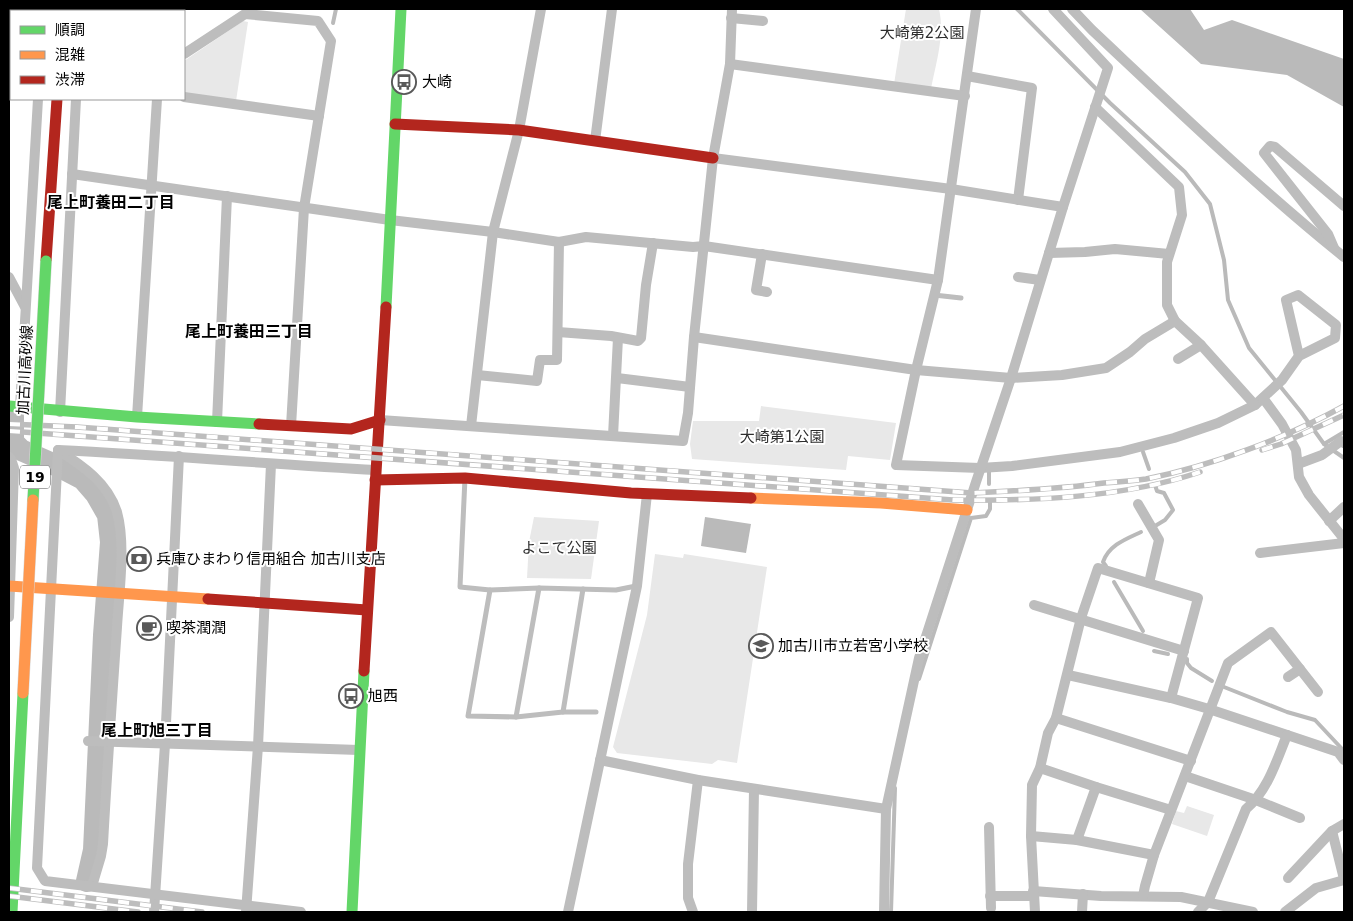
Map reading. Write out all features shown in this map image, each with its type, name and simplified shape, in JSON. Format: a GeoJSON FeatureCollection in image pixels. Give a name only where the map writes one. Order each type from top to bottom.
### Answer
{"type":"FeatureCollection","features":[{"type":"Feature","properties":{"kind":"street"},"geometry":{"type":"LineString","coordinates":[[352,912],[359,750],[380,420],[401,9]]}},
{"type":"Feature","properties":{"kind":"street"},"geometry":{"type":"LineString","coordinates":[[471,426],[493,232],[519,130],[541,9]]}},
{"type":"Feature","properties":{"kind":"street"},"geometry":{"type":"LineString","coordinates":[[594,141],[612,9]]}},
{"type":"Feature","properties":{"kind":"street"},"geometry":{"type":"LineString","coordinates":[[976,9],[938,280],[916,370],[896,465],[980,468],[1012,466],[1120,452],[1174,438],[1218,423],[1259,402],[1282,380],[1299,356],[1335,338],[1336,324],[1298,294],[1286,300],[1299,356]]}},
{"type":"Feature","properties":{"kind":"street"},"geometry":{"type":"LineString","coordinates":[[884,912],[886,809],[920,658],[980,468],[1011,378],[1062,207],[1108,68],[1053,9]]}},
{"type":"Feature","properties":{"kind":"street"},"geometry":{"type":"LineString","coordinates":[[1072,9],[1232,161],[1344,257]]}},
{"type":"Feature","properties":{"kind":"street"},"geometry":{"type":"LineString","coordinates":[[185,53],[243,11],[318,21],[331,41],[304,208],[291,426]]}},
{"type":"Feature","properties":{"kind":"street"},"geometry":{"type":"LineString","coordinates":[[38,100],[26,308],[15,407],[60,412],[351,429],[380,420],[683,441],[688,412],[713,158],[730,64],[731,13],[763,21]]}},
{"type":"Feature","properties":{"kind":"street"},"geometry":{"type":"LineString","coordinates":[[730,64],[964,96]]}},
{"type":"Feature","properties":{"kind":"street"},"geometry":{"type":"LineString","coordinates":[[967,76],[1032,88],[1018,200]]}},
{"type":"Feature","properties":{"kind":"street"},"geometry":{"type":"LineString","coordinates":[[185,97],[319,116]]}},
{"type":"Feature","properties":{"kind":"street","name":"加古川高砂線"},"geometry":{"type":"LineString","coordinates":[[12,912],[46,261],[57,100]]}},
{"type":"Feature","properties":{"kind":"street"},"geometry":{"type":"LineString","coordinates":[[60,412],[76,100]]}},
{"type":"Feature","properties":{"kind":"street"},"geometry":{"type":"LineString","coordinates":[[137,417],[157,100]]}},
{"type":"Feature","properties":{"kind":"street"},"geometry":{"type":"LineString","coordinates":[[1095,107],[1179,187],[1182,215],[1167,262],[1167,305],[1175,321],[1282,424],[1296,450],[1299,477],[1344,541],[1260,553]]}},
{"type":"Feature","properties":{"kind":"street"},"geometry":{"type":"LineString","coordinates":[[395,124],[519,130],[951,189],[1062,207]]}},
{"type":"Feature","properties":{"kind":"street"},"geometry":{"type":"LineString","coordinates":[[1334,248],[1328,234],[1264,153],[1270,146],[1275,147],[1344,206]]}},
{"type":"Feature","properties":{"kind":"street"},"geometry":{"type":"LineString","coordinates":[[72,174],[304,208],[559,242],[586,237],[692,247],[704,246],[938,280]]}},
{"type":"Feature","properties":{"kind":"street"},"geometry":{"type":"LineString","coordinates":[[217,422],[227,196]]}},
{"type":"Feature","properties":{"kind":"street"},"geometry":{"type":"LineString","coordinates":[[476,375],[537,382],[540,360],[557,360],[559,242]]}},
{"type":"Feature","properties":{"kind":"street"},"geometry":{"type":"LineString","coordinates":[[558,332],[638,341],[641,338],[646,285],[653,243]]}},
{"type":"Feature","properties":{"kind":"street"},"geometry":{"type":"LineString","coordinates":[[1049,253],[1115,249],[1169,254]]}},
{"type":"Feature","properties":{"kind":"street"},"geometry":{"type":"LineString","coordinates":[[762,254],[756,290],[767,292]]}},
{"type":"Feature","properties":{"kind":"street"},"geometry":{"type":"LineString","coordinates":[[9,277],[26,308]]}},
{"type":"Feature","properties":{"kind":"street"},"geometry":{"type":"LineString","coordinates":[[1018,277],[1040,280]]}},
{"type":"Feature","properties":{"kind":"street"},"geometry":{"type":"LineString","coordinates":[[694,337],[916,370],[1011,378],[1106,368],[1145,339],[1175,321]]}},
{"type":"Feature","properties":{"kind":"street"},"geometry":{"type":"LineString","coordinates":[[613,436],[618,338]]}},
{"type":"Feature","properties":{"kind":"street"},"geometry":{"type":"LineString","coordinates":[[1178,359],[1201,346]]}},
{"type":"Feature","properties":{"kind":"street"},"geometry":{"type":"LineString","coordinates":[[617,378],[690,387]]}},
{"type":"Feature","properties":{"kind":"street"},"geometry":{"type":"LineString","coordinates":[[1298,464],[1322,455],[1340,444]]}},
{"type":"Feature","properties":{"kind":"street"},"geometry":{"type":"LineString","coordinates":[[58,450],[179,456],[375,475],[465,478],[647,494],[881,503],[967,510]]}},
{"type":"Feature","properties":{"kind":"street"},"geometry":{"type":"LineString","coordinates":[[58,450],[37,868],[45,881],[155,894],[246,909],[300,912]]}},
{"type":"Feature","properties":{"kind":"street"},"geometry":{"type":"LineString","coordinates":[[58,450],[85,467],[104,486],[112,499],[120,526],[119,593],[103,844],[92,886]]}},
{"type":"Feature","properties":{"kind":"street"},"geometry":{"type":"LineString","coordinates":[[154,912],[165,744],[179,456]]}},
{"type":"Feature","properties":{"kind":"street"},"geometry":{"type":"LineString","coordinates":[[9,457],[14,468],[9,616]]}},
{"type":"Feature","properties":{"kind":"street"},"geometry":{"type":"LineString","coordinates":[[246,909],[258,746],[271,464]]}},
{"type":"Feature","properties":{"kind":"street"},"geometry":{"type":"LineString","coordinates":[[568,912],[637,586],[647,494]]}},
{"type":"Feature","properties":{"kind":"street"},"geometry":{"type":"LineString","coordinates":[[1138,504],[1159,540],[1150,583]]}},
{"type":"Feature","properties":{"kind":"street"},"geometry":{"type":"LineString","coordinates":[[1329,521],[1344,507]]}},
{"type":"Feature","properties":{"kind":"street"},"geometry":{"type":"LineString","coordinates":[[1283,539],[1286,550]]}},
{"type":"Feature","properties":{"kind":"street"},"geometry":{"type":"LineString","coordinates":[[1035,912],[1031,836],[1032,785],[1040,768],[1048,733],[1056,718],[1081,618],[1098,568],[1198,598],[1171,698]]}},
{"type":"Feature","properties":{"kind":"street"},"geometry":{"type":"LineString","coordinates":[[10,586],[367,610]]}},
{"type":"Feature","properties":{"kind":"street"},"geometry":{"type":"LineString","coordinates":[[1034,605],[1184,651]]}},
{"type":"Feature","properties":{"kind":"street"},"geometry":{"type":"LineString","coordinates":[[1144,896],[1154,855],[1228,663],[1271,632],[1318,692]]}},
{"type":"Feature","properties":{"kind":"street"},"geometry":{"type":"LineString","coordinates":[[1288,678],[1300,669]]}},
{"type":"Feature","properties":{"kind":"street"},"geometry":{"type":"LineString","coordinates":[[1068,675],[1171,698],[1209,709],[1338,752],[1344,760]]}},
{"type":"Feature","properties":{"kind":"street"},"geometry":{"type":"LineString","coordinates":[[1056,718],[1191,761]]}},
{"type":"Feature","properties":{"kind":"street"},"geometry":{"type":"LineString","coordinates":[[1198,912],[1208,902],[1246,810],[1256,800],[1266,784],[1287,735]]}},
{"type":"Feature","properties":{"kind":"street"},"geometry":{"type":"LineString","coordinates":[[88,741],[359,750]]}},
{"type":"Feature","properties":{"kind":"street"},"geometry":{"type":"LineString","coordinates":[[600,760],[698,780],[886,809]]}},
{"type":"Feature","properties":{"kind":"street"},"geometry":{"type":"LineString","coordinates":[[1040,768],[1171,810]]}},
{"type":"Feature","properties":{"kind":"street"},"geometry":{"type":"LineString","coordinates":[[1185,776],[1256,800],[1300,818]]}},
{"type":"Feature","properties":{"kind":"street"},"geometry":{"type":"LineString","coordinates":[[693,912],[688,898],[688,864],[698,780]]}},
{"type":"Feature","properties":{"kind":"street"},"geometry":{"type":"LineString","coordinates":[[1077,840],[1096,787]]}},
{"type":"Feature","properties":{"kind":"street"},"geometry":{"type":"LineString","coordinates":[[752,912],[754,789]]}},
{"type":"Feature","properties":{"kind":"street"},"geometry":{"type":"LineString","coordinates":[[1288,878],[1332,831],[1344,824]]}},
{"type":"Feature","properties":{"kind":"street"},"geometry":{"type":"LineString","coordinates":[[989,826],[991,908]]}},
{"type":"Feature","properties":{"kind":"street"},"geometry":{"type":"LineString","coordinates":[[1285,912],[1316,888],[1344,880],[1332,831]]}},
{"type":"Feature","properties":{"kind":"street"},"geometry":{"type":"LineString","coordinates":[[1031,836],[1077,840],[1154,855]]}},
{"type":"Feature","properties":{"kind":"street"},"geometry":{"type":"LineString","coordinates":[[989,858],[1001,858]]}},
{"type":"Feature","properties":{"kind":"street"},"geometry":{"type":"LineString","coordinates":[[990,896],[1083,894],[1181,897],[1253,912]]}},
{"type":"Feature","properties":{"kind":"street"},"geometry":{"type":"LineString","coordinates":[[1082,912],[1083,894]]}},
{"type":"Feature","properties":{"kind":"lane"},"geometry":{"type":"LineString","coordinates":[[934,295],[961,298]]}},
{"type":"Feature","properties":{"kind":"lane"},"geometry":{"type":"LineString","coordinates":[[465,478],[460,587],[490,590],[539,588],[616,590],[637,586]]}},
{"type":"Feature","properties":{"kind":"lane"},"geometry":{"type":"LineString","coordinates":[[516,717],[539,588]]}},
{"type":"Feature","properties":{"kind":"lane"},"geometry":{"type":"LineString","coordinates":[[563,712],[583,589]]}},
{"type":"Feature","properties":{"kind":"lane"},"geometry":{"type":"LineString","coordinates":[[490,590],[468,716],[516,717],[563,712],[596,712]]}},
{"type":"Feature","properties":{"kind":"green space","name":"大崎第2公園"},"geometry":{"type":"Polygon","coordinates":[[[906,9],[939,9],[941,19],[940,39],[931,89],[894,84],[906,9]]]}},
{"type":"Feature","properties":{"kind":"green space"},"geometry":{"type":"Polygon","coordinates":[[[243,21],[248,22],[236,101],[185,93],[185,60],[243,21]]]}},
{"type":"Feature","properties":{"kind":"green space","name":"大崎第1公園"},"geometry":{"type":"Polygon","coordinates":[[[761,406],[896,423],[890,460],[848,456],[846,470],[692,459],[690,444],[693,421],[759,421],[761,406]]]}},
{"type":"Feature","properties":{"kind":"green space","name":"よこて公園"},"geometry":{"type":"Polygon","coordinates":[[[534,517],[599,521],[591,579],[527,578],[529,542],[534,517]]]}},
{"type":"Feature","properties":{"kind":"green space"},"geometry":{"type":"Polygon","coordinates":[[[655,554],[683,558],[684,554],[767,567],[737,763],[718,760],[712,764],[617,753],[613,747],[647,615],[655,554]]]}},
{"type":"Feature","properties":{"kind":"green space"},"geometry":{"type":"Polygon","coordinates":[[[1187,806],[1214,815],[1207,836],[1172,824],[1176,811],[1184,813],[1187,806]]]}},
{"type":"Feature","properties":{"kind":"shaded area"},"geometry":{"type":"Polygon","coordinates":[[[1140,9],[1190,9],[1204,30],[1232,20],[1344,59],[1344,107],[1287,75],[1201,64],[1140,9]]]}},
{"type":"Feature","properties":{"kind":"shaded area"},"geometry":{"type":"Polygon","coordinates":[[[705,517],[751,524],[746,553],[701,546],[705,517]]]}},
{"type":"Feature","properties":{"kind":"waterway"},"geometry":{"type":"LineString","coordinates":[[333,23],[336,9]]}},
{"type":"Feature","properties":{"kind":"waterway"},"geometry":{"type":"LineString","coordinates":[[1017,9],[1110,103],[1185,172],[1210,204],[1224,260],[1228,300],[1249,348],[1301,412],[1324,444],[1344,458]]}},
{"type":"Feature","properties":{"kind":"waterway"},"geometry":{"type":"LineString","coordinates":[[13,417],[13,442],[21,450],[83,479],[96,494],[108,515],[111,542],[104,635],[94,850],[87,881]]}},
{"type":"Feature","properties":{"kind":"waterway"},"geometry":{"type":"LineString","coordinates":[[1324,444],[1344,432]]}},
{"type":"Feature","properties":{"kind":"waterway"},"geometry":{"type":"LineString","coordinates":[[1143,452],[1149,469]]}},
{"type":"Feature","properties":{"kind":"waterway"},"geometry":{"type":"LineString","coordinates":[[989,472],[989,484]]}},
{"type":"Feature","properties":{"kind":"waterway"},"geometry":{"type":"LineString","coordinates":[[1155,485],[1157,491],[1164,493],[1173,510],[1165,520],[1155,526]]}},
{"type":"Feature","properties":{"kind":"waterway"},"geometry":{"type":"LineString","coordinates":[[919,679],[971,518],[986,516],[990,509],[990,501]]}},
{"type":"Feature","properties":{"kind":"waterway"},"geometry":{"type":"LineString","coordinates":[[1106,566],[1103,562],[1109,551],[1124,540],[1141,532]]}},
{"type":"Feature","properties":{"kind":"waterway"},"geometry":{"type":"LineString","coordinates":[[1114,582],[1143,631]]}},
{"type":"Feature","properties":{"kind":"waterway"},"geometry":{"type":"LineString","coordinates":[[1154,651],[1168,654]]}},
{"type":"Feature","properties":{"kind":"waterway"},"geometry":{"type":"LineString","coordinates":[[1187,659],[1187,663],[1191,668],[1212,681]]}},
{"type":"Feature","properties":{"kind":"waterway"},"geometry":{"type":"LineString","coordinates":[[1224,687],[1287,712],[1315,720],[1344,751]]}},
{"type":"Feature","properties":{"kind":"waterway"},"geometry":{"type":"LineString","coordinates":[[891,912],[895,788]]}},
{"type":"Feature","properties":{"kind":"railway"},"geometry":{"type":"LineString","coordinates":[[9,424],[77,427],[972,493],[1022,491],[1146,479],[1196,467],[1248,450],[1298,429],[1344,406]]}},
{"type":"Feature","properties":{"kind":"railway"},"geometry":{"type":"LineString","coordinates":[[1262,450],[1281,444],[1344,415]]}},
{"type":"Feature","properties":{"kind":"railway"},"geometry":{"type":"LineString","coordinates":[[9,431],[953,500],[1015,500],[1109,493],[1171,481],[1200,472]]}},
{"type":"Feature","properties":{"kind":"railway"},"geometry":{"type":"LineString","coordinates":[[9,888],[202,912]]}},
{"type":"Feature","properties":{"kind":"railway"},"geometry":{"type":"LineString","coordinates":[[9,896],[138,912]]}},
{"type":"Feature","properties":{"kind":"traffic: fast"},"geometry":{"type":"LineString","coordinates":[[386,307],[401,9]]}},
{"type":"Feature","properties":{"kind":"traffic: fast"},"geometry":{"type":"LineString","coordinates":[[33,500],[46,261]]}},
{"type":"Feature","properties":{"kind":"traffic: fast"},"geometry":{"type":"LineString","coordinates":[[9,406],[137,417],[259,424]]}},
{"type":"Feature","properties":{"kind":"traffic: fast"},"geometry":{"type":"LineString","coordinates":[[352,912],[364,671]]}},
{"type":"Feature","properties":{"kind":"traffic: fast"},"geometry":{"type":"LineString","coordinates":[[12,912],[23,693]]}},
{"type":"Feature","properties":{"kind":"traffic: slow"},"geometry":{"type":"LineString","coordinates":[[751,498],[881,503],[967,510]]}},
{"type":"Feature","properties":{"kind":"traffic: slow"},"geometry":{"type":"LineString","coordinates":[[23,693],[33,500]]}},
{"type":"Feature","properties":{"kind":"traffic: slow"},"geometry":{"type":"LineString","coordinates":[[9,586],[208,599]]}},
{"type":"Feature","properties":{"kind":"traffic: jam"},"geometry":{"type":"LineString","coordinates":[[46,261],[57,100]]}},
{"type":"Feature","properties":{"kind":"traffic: jam"},"geometry":{"type":"LineString","coordinates":[[395,124],[519,130],[713,158]]}},
{"type":"Feature","properties":{"kind":"traffic: jam"},"geometry":{"type":"LineString","coordinates":[[364,671],[386,307]]}},
{"type":"Feature","properties":{"kind":"traffic: jam"},"geometry":{"type":"LineString","coordinates":[[259,424],[351,429],[380,420]]}},
{"type":"Feature","properties":{"kind":"traffic: jam"},"geometry":{"type":"LineString","coordinates":[[375,480],[465,478],[631,493],[751,498]]}},
{"type":"Feature","properties":{"kind":"traffic: jam"},"geometry":{"type":"LineString","coordinates":[[208,599],[367,610]]}},
{"type":"Feature","properties":{"kind":"place","name":"大崎"},"geometry":{"type":"Point","coordinates":[404,82]}},
{"type":"Feature","properties":{"kind":"place","name":"兵庫ひまわり信用組合 加古川支店"},"geometry":{"type":"Point","coordinates":[139,559]}},
{"type":"Feature","properties":{"kind":"place","name":"喫茶潤潤"},"geometry":{"type":"Point","coordinates":[149,628]}},
{"type":"Feature","properties":{"kind":"place","name":"加古川市立若宮小学校"},"geometry":{"type":"Point","coordinates":[761,646]}},
{"type":"Feature","properties":{"kind":"place","name":"旭西"},"geometry":{"type":"Point","coordinates":[351,696]}},
{"type":"Feature","properties":{"kind":"district","name":"尾上町養田二丁目"},"geometry":{"type":"Point","coordinates":[111,202]}},
{"type":"Feature","properties":{"kind":"district","name":"尾上町養田三丁目"},"geometry":{"type":"Point","coordinates":[249,331]}},
{"type":"Feature","properties":{"kind":"district","name":"尾上町旭三丁目"},"geometry":{"type":"Point","coordinates":[157,730]}}]}
